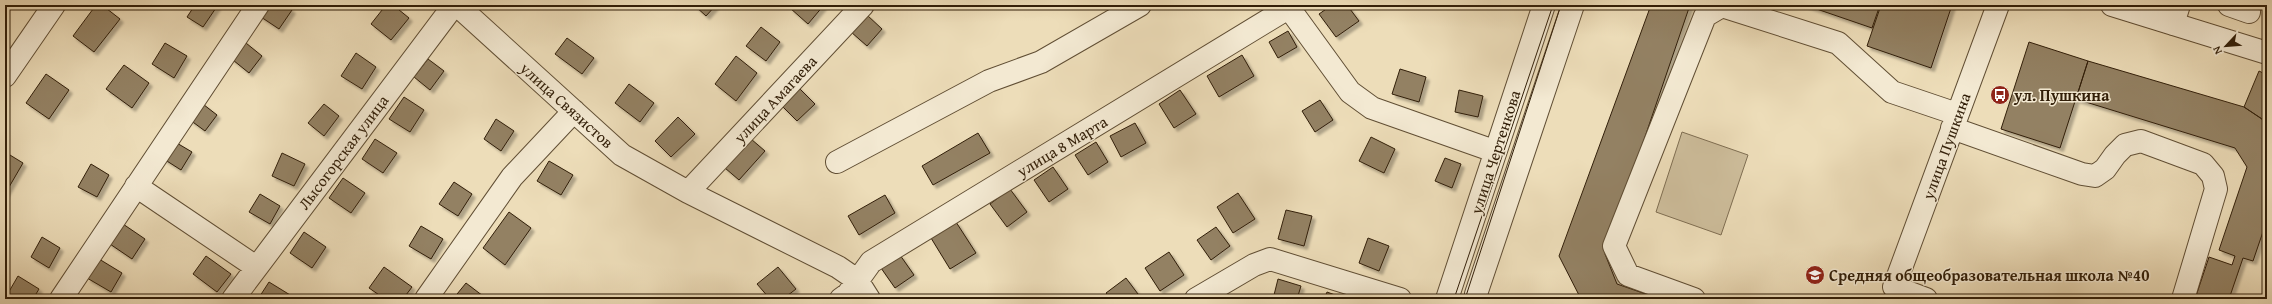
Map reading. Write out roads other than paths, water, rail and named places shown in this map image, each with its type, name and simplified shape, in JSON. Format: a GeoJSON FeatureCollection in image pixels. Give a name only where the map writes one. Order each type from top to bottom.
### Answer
{"type":"FeatureCollection","features":[{"type":"Feature","properties":{"kind":"street"},"geometry":{"type":"LineString","coordinates":[[5,76],[54,5]]}},
{"type":"Feature","properties":{"kind":"street"},"geometry":{"type":"LineString","coordinates":[[61,299],[258,5]]}},
{"type":"Feature","properties":{"kind":"street","name":"улица Связистов"},"geometry":{"type":"LineString","coordinates":[[456,5],[622,155],[688,192],[838,267],[857,280]]}},
{"type":"Feature","properties":{"kind":"street","name":"Лысогорская улица"},"geometry":{"type":"LineString","coordinates":[[233,299],[456,5]]}},
{"type":"Feature","properties":{"kind":"street","name":"улица Амагаева"},"geometry":{"type":"LineString","coordinates":[[688,192],[863,5]]}},
{"type":"Feature","properties":{"kind":"street"},"geometry":{"type":"LineString","coordinates":[[837,162],[989,81],[1040,62],[1140,5]]}},
{"type":"Feature","properties":{"kind":"street","name":"улица Чертенкова"},"geometry":{"type":"LineString","coordinates":[[1449,293],[1494,151],[1544,5]]}},
{"type":"Feature","properties":{"kind":"street"},"geometry":{"type":"LineString","coordinates":[[1449,293],[1483,297],[1573,5]]}},
{"type":"Feature","properties":{"kind":"street","name":"улица Пушкина"},"geometry":{"type":"LineString","coordinates":[[1926,299],[1894,287],[1998,5]]}},
{"type":"Feature","properties":{"kind":"street"},"geometry":{"type":"LineString","coordinates":[[2112,5],[2176,14],[2267,53]]}},
{"type":"Feature","properties":{"kind":"street"},"geometry":{"type":"LineString","coordinates":[[1291,6],[1350,92],[1366,104],[1372,108],[1494,151]]}},
{"type":"Feature","properties":{"kind":"street","name":"улица 8 Марта"},"geometry":{"type":"LineString","coordinates":[[841,299],[848,294],[871,262],[1291,6]]}},
{"type":"Feature","properties":{"kind":"street"},"geometry":{"type":"LineString","coordinates":[[1694,299],[1628,276],[1614,246],[1705,16],[1722,6],[1838,43],[1892,92],[1954,121],[2082,174],[2095,176],[2105,170],[2115,155],[2125,145],[2141,141],[2203,164],[2213,176],[2216,189],[2183,299]]}},
{"type":"Feature","properties":{"kind":"street"},"geometry":{"type":"LineString","coordinates":[[426,299],[512,177],[574,111]]}},
{"type":"Feature","properties":{"kind":"street"},"geometry":{"type":"LineString","coordinates":[[136,186],[256,267]]}},
{"type":"Feature","properties":{"kind":"street"},"geometry":{"type":"LineString","coordinates":[[1196,299],[1254,265],[1270,259],[1400,299]]}},
{"type":"Feature","properties":{"kind":"street"},"geometry":{"type":"LineString","coordinates":[[857,280],[869,299]]}},
{"type":"Feature","properties":{"kind":"tram line"},"geometry":{"type":"LineString","coordinates":[[1454,299],[1553,5]]}},
{"type":"Feature","properties":{"kind":"tram line"},"geometry":{"type":"LineString","coordinates":[[1465,299],[1561,5]]}},
{"type":"Feature","properties":{"kind":"place","name":"ул. Пушкина"},"geometry":{"type":"Point","coordinates":[2000,95]}},
{"type":"Feature","properties":{"kind":"place","name":"Средняя общеобразовательная школа №40"},"geometry":{"type":"Point","coordinates":[1815,275]}}]}
